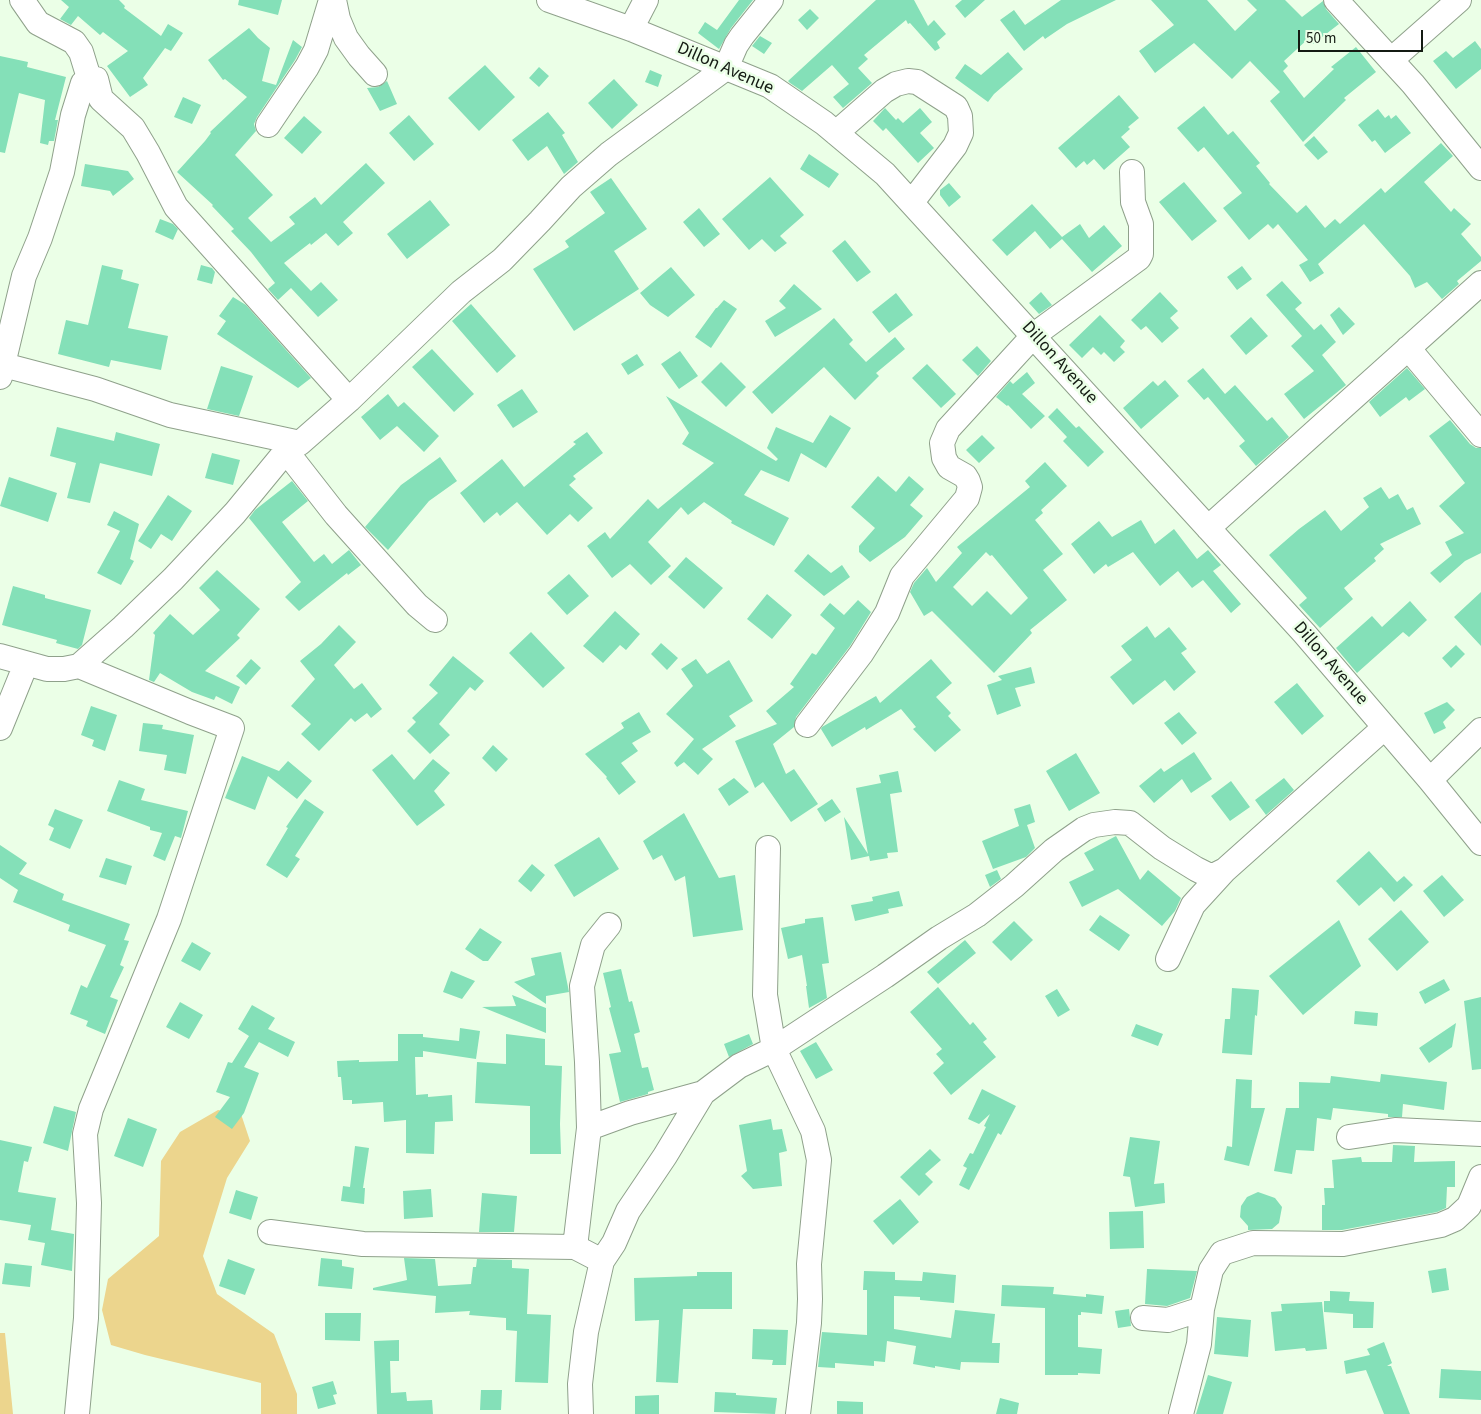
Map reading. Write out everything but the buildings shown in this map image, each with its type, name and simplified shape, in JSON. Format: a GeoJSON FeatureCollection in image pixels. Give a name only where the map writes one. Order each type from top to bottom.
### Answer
{"type":"FeatureCollection","features":[{"type":"Feature","properties":{"kind":"street"},"geometry":{"type":"LineString","coordinates":[[22,0],[38,23],[74,42],[81,52],[89,78]]}},
{"type":"Feature","properties":{"kind":"street"},"geometry":{"type":"LineString","coordinates":[[333,0],[338,20],[346,38],[375,74]]}},
{"type":"Feature","properties":{"kind":"street"},"geometry":{"type":"LineString","coordinates":[[268,125],[316,50],[333,0]]}},
{"type":"Feature","properties":{"kind":"street","name":"Dillon Avenue"},"geometry":{"type":"LineString","coordinates":[[549,0],[631,29],[770,86],[824,123],[885,174],[1304,633],[1430,780],[1481,843]]}},
{"type":"Feature","properties":{"kind":"street"},"geometry":{"type":"LineString","coordinates":[[631,29],[646,0]]}},
{"type":"Feature","properties":{"kind":"street"},"geometry":{"type":"LineString","coordinates":[[0,656],[47,669],[64,669],[79,666],[173,579],[293,447],[349,400],[461,292],[502,260],[571,186],[609,154],[726,68],[736,45],[771,0]]}},
{"type":"Feature","properties":{"kind":"street"},"geometry":{"type":"LineString","coordinates":[[1336,0],[1391,60],[1481,168]]}},
{"type":"Feature","properties":{"kind":"street"},"geometry":{"type":"LineString","coordinates":[[1391,60],[1459,0]]}},
{"type":"Feature","properties":{"kind":"street"},"geometry":{"type":"LineString","coordinates":[[349,400],[176,207],[133,128],[102,99],[96,79],[89,78],[83,83],[73,115],[62,172],[40,238],[24,276],[1,369],[86,387],[170,416],[293,447],[336,515],[417,605],[435,620]]}},
{"type":"Feature","properties":{"kind":"street"},"geometry":{"type":"LineString","coordinates":[[836,133],[884,91],[896,84],[908,81],[917,82],[956,107],[960,116],[961,133],[956,146],[912,202]]}},
{"type":"Feature","properties":{"kind":"street"},"geometry":{"type":"LineString","coordinates":[[807,725],[860,654],[887,613],[902,576],[967,498],[970,487],[968,481],[965,476],[949,467],[944,458],[942,443],[948,429],[1034,335],[1139,258],[1141,254],[1141,224],[1133,202],[1132,172]]}},
{"type":"Feature","properties":{"kind":"street"},"geometry":{"type":"LineString","coordinates":[[1208,528],[1481,283]]}},
{"type":"Feature","properties":{"kind":"street"},"geometry":{"type":"LineString","coordinates":[[1408,348],[1481,435]]}},
{"type":"Feature","properties":{"kind":"street"},"geometry":{"type":"LineString","coordinates":[[0,728],[26,664]]}},
{"type":"Feature","properties":{"kind":"street"},"geometry":{"type":"LineString","coordinates":[[77,1414],[86,1318],[89,1203],[85,1134],[91,1109],[169,919],[232,728],[79,666]]}},
{"type":"Feature","properties":{"kind":"street"},"geometry":{"type":"LineString","coordinates":[[1168,959],[1193,905],[1225,870],[1384,728]]}},
{"type":"Feature","properties":{"kind":"street"},"geometry":{"type":"LineString","coordinates":[[1430,780],[1481,730]]}},
{"type":"Feature","properties":{"kind":"street"},"geometry":{"type":"LineString","coordinates":[[581,1414],[580,1384],[586,1332],[602,1261],[614,1243],[628,1211],[703,1094],[739,1066],[774,1049],[939,938],[977,915],[1014,886],[1054,850],[1084,829],[1094,825],[1116,822],[1130,823],[1162,848],[1208,875],[1215,875],[1225,870]]}},
{"type":"Feature","properties":{"kind":"street"},"geometry":{"type":"LineString","coordinates":[[768,848],[766,995],[774,1049],[813,1132],[819,1160],[809,1264],[809,1323],[798,1414]]}},
{"type":"Feature","properties":{"kind":"street"},"geometry":{"type":"LineString","coordinates":[[575,1247],[588,1128],[587,1054],[582,986],[593,945],[609,925]]}},
{"type":"Feature","properties":{"kind":"street"},"geometry":{"type":"LineString","coordinates":[[588,1128],[630,1113],[703,1094]]}},
{"type":"Feature","properties":{"kind":"street"},"geometry":{"type":"LineString","coordinates":[[1349,1137],[1395,1130],[1481,1134]]}},
{"type":"Feature","properties":{"kind":"street"},"geometry":{"type":"LineString","coordinates":[[1181,1414],[1199,1344],[1202,1309],[1211,1270],[1222,1253],[1253,1243],[1343,1244],[1441,1224],[1455,1219],[1469,1206],[1481,1177]]}},
{"type":"Feature","properties":{"kind":"street"},"geometry":{"type":"LineString","coordinates":[[270,1232],[362,1244],[575,1247],[602,1261]]}},
{"type":"Feature","properties":{"kind":"street"},"geometry":{"type":"LineString","coordinates":[[1143,1318],[1168,1320],[1202,1309]]}},
{"type":"Feature","properties":{"kind":"shaded area"},"geometry":{"type":"Polygon","coordinates":[[[218,1110],[241,1114],[250,1141],[227,1178],[203,1256],[217,1294],[274,1334],[297,1394],[297,1414],[261,1414],[261,1383],[111,1345],[102,1310],[108,1279],[159,1236],[161,1161],[180,1132],[218,1110]]]}},
{"type":"Feature","properties":{"kind":"shaded area"},"geometry":{"type":"Polygon","coordinates":[[[0,1333],[5,1333],[13,1414],[0,1414],[0,1333]]]}}]}
